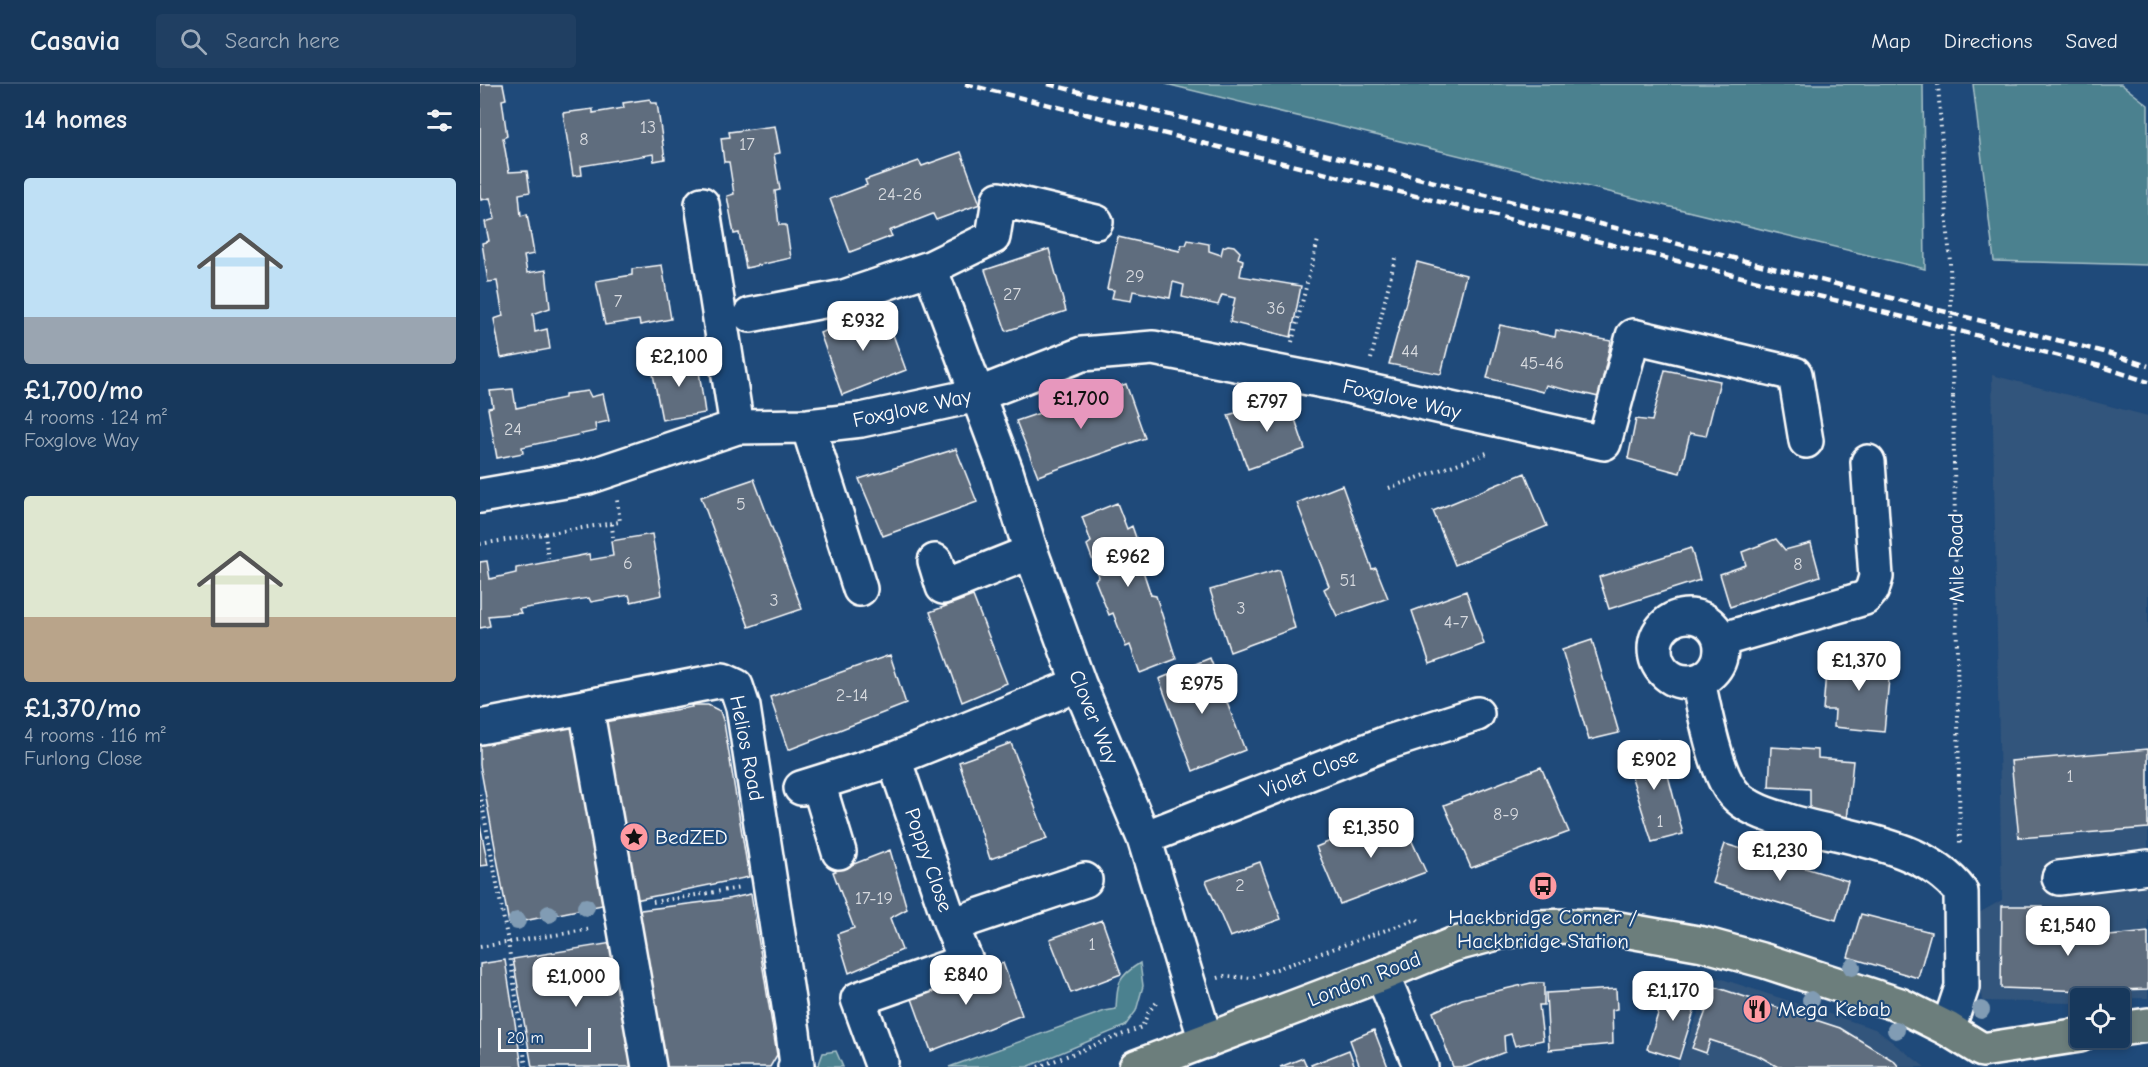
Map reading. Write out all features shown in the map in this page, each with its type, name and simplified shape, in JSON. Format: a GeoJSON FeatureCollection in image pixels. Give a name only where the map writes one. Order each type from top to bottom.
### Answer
{"type":"FeatureCollection","features":[{"type":"Feature","properties":{"kind":"main road","name":"London Road"},"geometry":{"type":"LineString","coordinates":[[1136,1067],[1442,949],[1502,932],[1536,927],[1613,928],[1704,944],[1765,961],[1900,1005],[1948,1029],[1981,1058],[2070,1037]]}},
{"type":"Feature","properties":{"kind":"main road"},"geometry":{"type":"LineString","coordinates":[[2130,1028],[2148,1025]]}},
{"type":"Feature","properties":{"kind":"street"},"geometry":{"type":"LineString","coordinates":[[750,315],[844,297],[930,268],[993,237],[999,199],[1096,222]]}},
{"type":"Feature","properties":{"kind":"street"},"geometry":{"type":"LineString","coordinates":[[702,204],[737,427]]}},
{"type":"Feature","properties":{"kind":"street","name":"Clover Way"},"geometry":{"type":"LineString","coordinates":[[930,268],[1006,471],[1031,552],[1080,684],[1144,838],[1206,1041]]}},
{"type":"Feature","properties":{"kind":"street","name":"Foxglove Way"},"geometry":{"type":"LineString","coordinates":[[480,496],[588,477],[737,427],[808,426],[861,420],[977,395],[1082,354],[1153,348],[1285,373],[1604,443],[1633,336],[1795,374],[1806,441]]}},
{"type":"Feature","properties":{"kind":"street"},"geometry":{"type":"LineString","coordinates":[[808,426],[860,589]]}},
{"type":"Feature","properties":{"kind":"street"},"geometry":{"type":"LineString","coordinates":[[1720,640],[1865,598],[1872,590],[1876,577],[1868,462]]}},
{"type":"Feature","properties":{"kind":"street"},"geometry":{"type":"LineString","coordinates":[[935,561],[943,588],[1031,552]]}},
{"type":"Feature","properties":{"kind":"street"},"geometry":{"type":"LineString","coordinates":[[1686,616],[1697,617],[1707,622],[1715,630],[1720,640],[1721,650],[1714,669],[1698,681],[1676,680],[1666,674],[1659,666],[1655,655],[1655,644],[1665,625],[1686,616]]}},
{"type":"Feature","properties":{"kind":"street","name":"Helios Road"},"geometry":{"type":"LineString","coordinates":[[480,727],[723,680],[736,686],[745,719],[793,1032],[797,1065],[795,1067]]}},
{"type":"Feature","properties":{"kind":"street"},"geometry":{"type":"LineString","coordinates":[[1698,681],[1717,759],[1730,790],[1746,804],[1805,827],[1878,845],[1916,858],[1933,866],[1952,880],[1961,892],[1962,987],[1948,1029]]}},
{"type":"Feature","properties":{"kind":"street"},"geometry":{"type":"LineString","coordinates":[[839,852],[810,786],[894,759],[1080,684]]}},
{"type":"Feature","properties":{"kind":"street"},"geometry":{"type":"LineString","coordinates":[[586,707],[649,1067]]}},
{"type":"Feature","properties":{"kind":"street","name":"Violet Close"},"geometry":{"type":"LineString","coordinates":[[1144,838],[1389,742],[1477,714]]}},
{"type":"Feature","properties":{"kind":"street","name":"Poppy Close"},"geometry":{"type":"LineString","coordinates":[[881,1062],[858,999],[966,961],[951,925],[894,759]]}},
{"type":"Feature","properties":{"kind":"street"},"geometry":{"type":"LineString","coordinates":[[2059,878],[2148,867]]}},
{"type":"Feature","properties":{"kind":"street"},"geometry":{"type":"LineString","coordinates":[[951,925],[1085,880]]}},
{"type":"Feature","properties":{"kind":"street"},"geometry":{"type":"LineString","coordinates":[[1382,974],[1421,1067]]}},
{"type":"Feature","properties":{"kind":"path","name":"Mile Road"},"geometry":{"type":"LineString","coordinates":[[1938,84],[1950,263],[1961,892]]}},
{"type":"Feature","properties":{"kind":"path"},"geometry":{"type":"LineString","coordinates":[[1285,373],[1318,240]]}},
{"type":"Feature","properties":{"kind":"path"},"geometry":{"type":"LineString","coordinates":[[1363,390],[1396,254]]}},
{"type":"Feature","properties":{"kind":"path"},"geometry":{"type":"LineString","coordinates":[[1389,488],[1497,449],[1504,421]]}},
{"type":"Feature","properties":{"kind":"path"},"geometry":{"type":"LineString","coordinates":[[480,544],[620,522],[613,468]]}},
{"type":"Feature","properties":{"kind":"path"},"geometry":{"type":"LineString","coordinates":[[612,524],[613,537]]}},
{"type":"Feature","properties":{"kind":"path"},"geometry":{"type":"LineString","coordinates":[[545,534],[548,559]]}},
{"type":"Feature","properties":{"kind":"path"},"geometry":{"type":"LineString","coordinates":[[480,794],[508,942],[526,1067]]}},
{"type":"Feature","properties":{"kind":"path"},"geometry":{"type":"LineString","coordinates":[[1225,976],[1251,978],[1417,920],[1442,949]]}},
{"type":"Feature","properties":{"kind":"path"},"geometry":{"type":"LineString","coordinates":[[1038,1067],[1142,1027],[1149,1011],[1165,994]]}},
{"type":"Feature","properties":{"kind":"shaded area"},"geometry":{"type":"Polygon","coordinates":[[[1992,375],[2148,416],[2148,998],[2130,998],[2130,988],[2070,988],[2070,1003],[1983,1001],[1970,918],[2002,900],[1992,375]]]}},
{"type":"Feature","properties":{"kind":"shaded area"},"geometry":{"type":"Polygon","coordinates":[[[1713,976],[1875,1029],[1925,1067],[1677,1067],[1713,976]]]}},
{"type":"Feature","properties":{"kind":"green space"},"geometry":{"type":"Polygon","coordinates":[[[1166,84],[1923,84],[1925,269],[1166,84]]]}},
{"type":"Feature","properties":{"kind":"green space"},"geometry":{"type":"Polygon","coordinates":[[[1973,84],[2121,84],[2148,105],[2148,265],[1994,261],[1973,84]]]}},
{"type":"Feature","properties":{"kind":"green space"},"geometry":{"type":"Polygon","coordinates":[[[1140,963],[1143,986],[1136,1011],[1125,1026],[1027,1067],[949,1067],[1116,1009],[1120,982],[1140,963]]]}},
{"type":"Feature","properties":{"kind":"green space"},"geometry":{"type":"Polygon","coordinates":[[[836,1051],[843,1067],[814,1067],[819,1064],[823,1053],[836,1051]]]}},
{"type":"Feature","properties":{"kind":"building"},"geometry":{"type":"Polygon","coordinates":[[[480,84],[503,84],[506,99],[502,100],[507,136],[503,138],[509,172],[527,171],[530,192],[519,194],[521,216],[527,214],[534,254],[524,256],[527,273],[546,270],[550,308],[533,314],[535,332],[547,329],[550,349],[501,358],[494,319],[503,316],[497,281],[488,282],[482,243],[489,241],[485,222],[495,219],[490,198],[481,200],[480,195],[480,84]]]}},
{"type":"Feature","properties":{"kind":"building"},"geometry":{"type":"Polygon","coordinates":[[[650,99],[651,103],[657,103],[665,159],[654,161],[653,154],[581,166],[582,175],[573,176],[563,113],[593,109],[593,113],[624,108],[623,103],[650,99]]]}},
{"type":"Feature","properties":{"kind":"building"},"geometry":{"type":"Polygon","coordinates":[[[775,126],[780,153],[774,154],[780,190],[775,191],[779,225],[786,225],[791,258],[746,268],[739,233],[734,234],[727,196],[734,194],[729,162],[724,162],[721,138],[730,137],[729,132],[775,126]]]}},
{"type":"Feature","properties":{"kind":"building"},"geometry":{"type":"Polygon","coordinates":[[[961,152],[980,204],[936,220],[933,214],[889,231],[892,236],[850,252],[830,199],[867,185],[865,180],[919,161],[922,166],[961,152]]]}},
{"type":"Feature","properties":{"kind":"building"},"geometry":{"type":"Polygon","coordinates":[[[1118,237],[1180,251],[1182,245],[1186,245],[1188,240],[1209,244],[1209,251],[1221,255],[1223,247],[1234,246],[1240,252],[1238,258],[1243,260],[1240,276],[1301,286],[1291,337],[1230,322],[1235,298],[1222,295],[1218,305],[1182,297],[1184,285],[1173,282],[1170,298],[1133,291],[1131,301],[1112,298],[1114,290],[1107,289],[1118,237]]]}},
{"type":"Feature","properties":{"kind":"building"},"geometry":{"type":"Polygon","coordinates":[[[1049,249],[1066,311],[1006,331],[985,270],[1049,249]]]}},
{"type":"Feature","properties":{"kind":"building"},"geometry":{"type":"Polygon","coordinates":[[[1417,262],[1466,275],[1441,374],[1389,364],[1417,262]]]}},
{"type":"Feature","properties":{"kind":"building"},"geometry":{"type":"Polygon","coordinates":[[[662,265],[671,319],[640,325],[639,320],[605,325],[596,281],[632,275],[632,269],[662,265]]]}},
{"type":"Feature","properties":{"kind":"building"},"geometry":{"type":"Polygon","coordinates":[[[884,310],[906,370],[842,395],[820,333],[884,310]]]}},
{"type":"Feature","properties":{"kind":"building"},"geometry":{"type":"Polygon","coordinates":[[[1500,325],[1555,337],[1556,330],[1611,341],[1599,397],[1546,385],[1543,392],[1487,378],[1500,325]]]}},
{"type":"Feature","properties":{"kind":"building"},"geometry":{"type":"Polygon","coordinates":[[[697,357],[705,413],[662,420],[651,364],[697,357]]]}},
{"type":"Feature","properties":{"kind":"building"},"geometry":{"type":"Polygon","coordinates":[[[1665,370],[1720,381],[1706,436],[1690,433],[1680,473],[1628,459],[1636,419],[1652,421],[1665,370]]]}},
{"type":"Feature","properties":{"kind":"building"},"geometry":{"type":"Polygon","coordinates":[[[1126,384],[1145,438],[1038,476],[1016,421],[1126,384]]]}},
{"type":"Feature","properties":{"kind":"building"},"geometry":{"type":"Polygon","coordinates":[[[513,389],[516,408],[565,398],[565,394],[588,391],[591,397],[603,394],[609,421],[595,424],[596,431],[522,447],[523,453],[497,458],[488,408],[493,407],[490,391],[513,389]]]}},
{"type":"Feature","properties":{"kind":"building"},"geometry":{"type":"Polygon","coordinates":[[[1288,398],[1305,449],[1248,469],[1228,415],[1288,398]]]}},
{"type":"Feature","properties":{"kind":"building"},"geometry":{"type":"Polygon","coordinates":[[[956,449],[977,502],[883,536],[859,479],[956,449]]]}},
{"type":"Feature","properties":{"kind":"building"},"geometry":{"type":"Polygon","coordinates":[[[1525,473],[1547,526],[1455,565],[1433,511],[1525,473]]]}},
{"type":"Feature","properties":{"kind":"building"},"geometry":{"type":"Polygon","coordinates":[[[754,479],[802,609],[749,627],[701,497],[754,479]]]}},
{"type":"Feature","properties":{"kind":"building"},"geometry":{"type":"Polygon","coordinates":[[[1342,485],[1372,569],[1376,568],[1388,598],[1337,616],[1324,589],[1329,586],[1297,503],[1342,485]]]}},
{"type":"Feature","properties":{"kind":"building"},"geometry":{"type":"Polygon","coordinates":[[[1117,503],[1127,529],[1132,526],[1145,564],[1141,565],[1151,595],[1156,596],[1176,659],[1140,673],[1130,645],[1126,647],[1113,613],[1109,615],[1095,580],[1099,577],[1087,545],[1091,542],[1082,517],[1117,503]]]}},
{"type":"Feature","properties":{"kind":"building"},"geometry":{"type":"Polygon","coordinates":[[[652,534],[662,595],[631,602],[629,595],[591,602],[589,598],[519,609],[521,613],[488,616],[490,626],[480,628],[480,562],[487,561],[490,579],[516,573],[516,568],[589,554],[590,560],[613,556],[611,541],[652,534]]]}},
{"type":"Feature","properties":{"kind":"building"},"geometry":{"type":"Polygon","coordinates":[[[1776,539],[1785,550],[1811,543],[1820,576],[1730,607],[1720,574],[1746,565],[1742,552],[1776,539]]]}},
{"type":"Feature","properties":{"kind":"building"},"geometry":{"type":"Polygon","coordinates":[[[1691,548],[1700,580],[1609,609],[1599,577],[1691,548]]]}},
{"type":"Feature","properties":{"kind":"building"},"geometry":{"type":"Polygon","coordinates":[[[1279,570],[1295,628],[1230,652],[1210,590],[1279,570]]]}},
{"type":"Feature","properties":{"kind":"building"},"geometry":{"type":"Polygon","coordinates":[[[1466,591],[1484,644],[1430,664],[1412,611],[1466,591]]]}},
{"type":"Feature","properties":{"kind":"building"},"geometry":{"type":"Polygon","coordinates":[[[973,596],[1007,683],[962,702],[930,612],[973,596]]]}},
{"type":"Feature","properties":{"kind":"building"},"geometry":{"type":"Polygon","coordinates":[[[1592,640],[1619,733],[1589,740],[1562,650],[1592,640]]]}},
{"type":"Feature","properties":{"kind":"building"},"geometry":{"type":"Polygon","coordinates":[[[1839,652],[1891,658],[1884,732],[1834,727],[1835,710],[1823,710],[1826,672],[1838,671],[1839,652]]]}},
{"type":"Feature","properties":{"kind":"building"},"geometry":{"type":"Polygon","coordinates":[[[890,655],[906,704],[788,750],[770,697],[890,655]]]}},
{"type":"Feature","properties":{"kind":"building"},"geometry":{"type":"Polygon","coordinates":[[[1210,658],[1245,750],[1193,771],[1159,679],[1210,658]]]}},
{"type":"Feature","properties":{"kind":"building"},"geometry":{"type":"Polygon","coordinates":[[[691,705],[708,705],[720,711],[724,723],[749,877],[630,901],[598,723],[692,707],[691,705]]]}},
{"type":"Feature","properties":{"kind":"building"},"geometry":{"type":"Polygon","coordinates":[[[577,726],[612,903],[509,924],[480,765],[480,745],[577,726]]]}},
{"type":"Feature","properties":{"kind":"building"},"geometry":{"type":"Polygon","coordinates":[[[1659,740],[1683,834],[1652,842],[1624,752],[1659,740]]]}},
{"type":"Feature","properties":{"kind":"building"},"geometry":{"type":"Polygon","coordinates":[[[1011,743],[1047,839],[990,859],[959,762],[1011,743]]]}},
{"type":"Feature","properties":{"kind":"building"},"geometry":{"type":"Polygon","coordinates":[[[1771,747],[1818,750],[1818,758],[1853,761],[1847,821],[1810,817],[1810,789],[1769,787],[1771,747]]]}},
{"type":"Feature","properties":{"kind":"building"},"geometry":{"type":"Polygon","coordinates":[[[2148,749],[2148,828],[2019,838],[2011,761],[2148,749]]]}},
{"type":"Feature","properties":{"kind":"building"},"geometry":{"type":"Polygon","coordinates":[[[1541,767],[1569,832],[1471,868],[1444,805],[1541,767]]]}},
{"type":"Feature","properties":{"kind":"building"},"geometry":{"type":"Polygon","coordinates":[[[1399,813],[1426,872],[1340,904],[1316,847],[1399,813]]]}},
{"type":"Feature","properties":{"kind":"building"},"geometry":{"type":"Polygon","coordinates":[[[480,825],[488,865],[480,866],[480,825]]]}},
{"type":"Feature","properties":{"kind":"building"},"geometry":{"type":"Polygon","coordinates":[[[1725,844],[1848,881],[1836,920],[1712,883],[1725,844]]]}},
{"type":"Feature","properties":{"kind":"building"},"geometry":{"type":"Polygon","coordinates":[[[890,850],[907,909],[890,918],[902,950],[849,973],[837,934],[854,928],[833,872],[890,850]]]}},
{"type":"Feature","properties":{"kind":"building"},"geometry":{"type":"Polygon","coordinates":[[[1260,862],[1281,919],[1230,937],[1206,881],[1260,862]]]}},
{"type":"Feature","properties":{"kind":"building"},"geometry":{"type":"Polygon","coordinates":[[[751,894],[777,1055],[770,1067],[659,1067],[633,911],[751,894]]]}},
{"type":"Feature","properties":{"kind":"building"},"geometry":{"type":"Polygon","coordinates":[[[2002,906],[2043,906],[2043,940],[2070,940],[2148,932],[2148,989],[2070,988],[2070,990],[2001,988],[2002,906]]]}},
{"type":"Feature","properties":{"kind":"building"},"geometry":{"type":"Polygon","coordinates":[[[1861,914],[1931,932],[1918,978],[1848,957],[1861,914]]]}},
{"type":"Feature","properties":{"kind":"building"},"geometry":{"type":"Polygon","coordinates":[[[1102,920],[1121,974],[1071,993],[1050,939],[1102,920]]]}},
{"type":"Feature","properties":{"kind":"building"},"geometry":{"type":"Polygon","coordinates":[[[618,942],[638,1067],[532,1067],[513,959],[618,942]]]}},
{"type":"Feature","properties":{"kind":"building"},"geometry":{"type":"Polygon","coordinates":[[[505,960],[522,1067],[480,1067],[480,964],[505,960]]]}},
{"type":"Feature","properties":{"kind":"building"},"geometry":{"type":"Polygon","coordinates":[[[1003,963],[1022,1015],[931,1051],[911,996],[1003,963]]]}},
{"type":"Feature","properties":{"kind":"building"},"geometry":{"type":"Polygon","coordinates":[[[1531,983],[1544,983],[1544,1005],[1539,1005],[1543,1040],[1515,1046],[1511,1034],[1504,1036],[1505,1052],[1466,1067],[1453,1067],[1433,1012],[1462,999],[1531,983]]]}},
{"type":"Feature","properties":{"kind":"building"},"geometry":{"type":"Polygon","coordinates":[[[1667,985],[1699,995],[1679,1059],[1647,1049],[1667,985]]]}},
{"type":"Feature","properties":{"kind":"building"},"geometry":{"type":"Polygon","coordinates":[[[1715,987],[1840,1028],[1894,1061],[1899,1067],[1778,1067],[1759,1056],[1710,1040],[1706,1053],[1692,1048],[1715,987]]]}},
{"type":"Feature","properties":{"kind":"building"},"geometry":{"type":"Polygon","coordinates":[[[1616,989],[1617,1009],[1612,1010],[1613,1044],[1549,1050],[1546,993],[1616,989]]]}},
{"type":"Feature","properties":{"kind":"building"},"geometry":{"type":"Polygon","coordinates":[[[1374,1030],[1388,1067],[1360,1067],[1350,1040],[1374,1030]]]}},
{"type":"Feature","properties":{"kind":"building"},"geometry":{"type":"Polygon","coordinates":[[[1349,1050],[1355,1067],[1312,1067],[1311,1065],[1349,1050]]]}},
{"type":"Feature","properties":{"kind":"building"},"geometry":{"type":"Polygon","coordinates":[[[1303,1058],[1307,1067],[1280,1067],[1303,1058]]]}},
{"type":"Feature","properties":{"kind":"railway"},"geometry":{"type":"LineString","coordinates":[[965,84],[2100,366],[2148,382]]}},
{"type":"Feature","properties":{"kind":"railway"},"geometry":{"type":"LineString","coordinates":[[1048,84],[2104,352],[2148,366]]}},
{"type":"Feature","properties":{"kind":"place","name":"BedZED"},"geometry":{"type":"Point","coordinates":[634,837]}},
{"type":"Feature","properties":{"kind":"place","name":"Hackbridge Corner / Hackbridge Station"},"geometry":{"type":"Point","coordinates":[1543,886]}},
{"type":"Feature","properties":{"kind":"place","name":"Mega Kebab"},"geometry":{"type":"Point","coordinates":[1757,1009]}}]}
